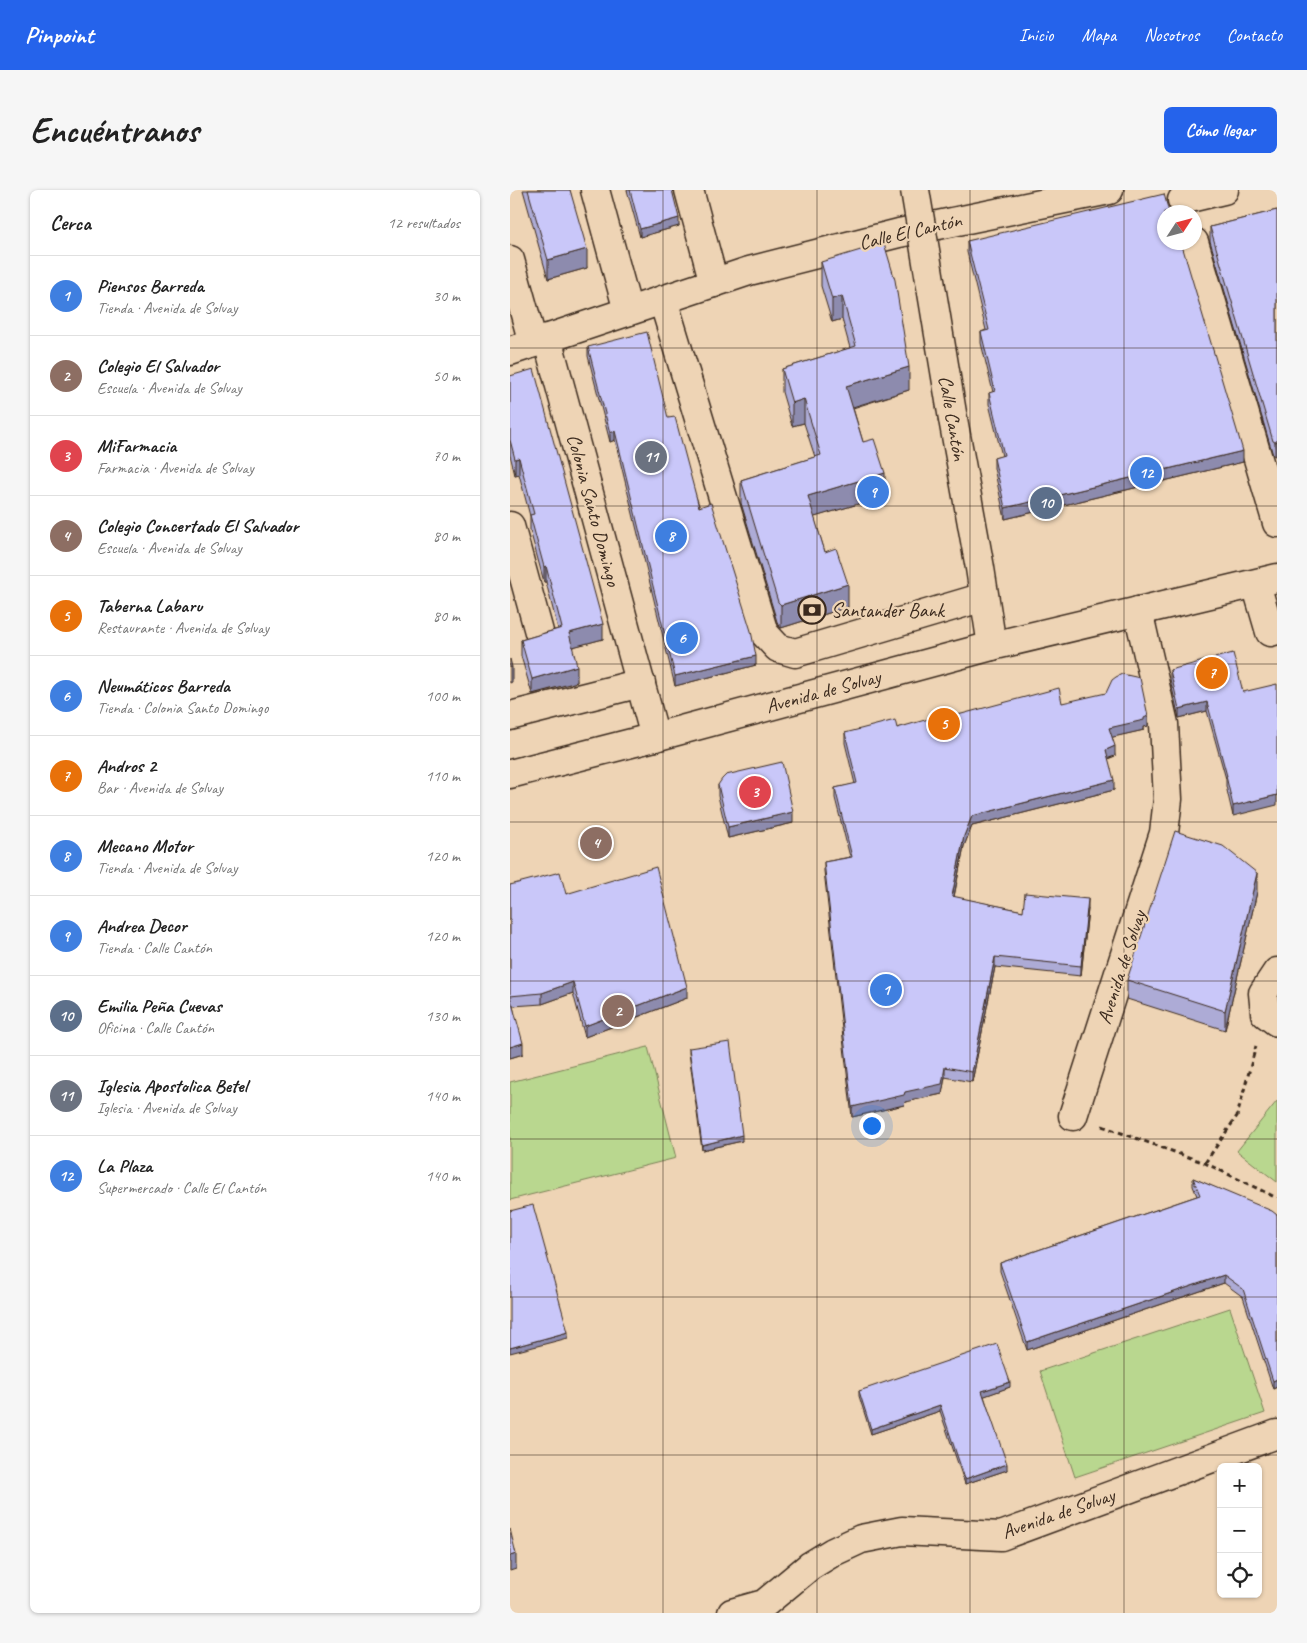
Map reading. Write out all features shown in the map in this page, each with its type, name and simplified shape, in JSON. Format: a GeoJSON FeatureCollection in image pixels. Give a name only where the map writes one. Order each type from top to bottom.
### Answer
{"type":"FeatureCollection","features":[{"type":"Feature","properties":{"kind":"main road"},"geometry":{"type":"LineString","coordinates":[[595,190],[628,311]]}},
{"type":"Feature","properties":{"kind":"main road"},"geometry":{"type":"LineString","coordinates":[[530,344],[714,283],[689,190]]}},
{"type":"Feature","properties":{"kind":"main road","name":"Calle Cantón"},"geometry":{"type":"LineString","coordinates":[[915,190],[992,646]]}},
{"type":"Feature","properties":{"kind":"main road","name":"Calle El Cantón"},"geometry":{"type":"LineString","coordinates":[[714,283],[749,271],[899,232],[1109,190]]}},
{"type":"Feature","properties":{"kind":"main road"},"geometry":{"type":"LineString","coordinates":[[1182,201],[1224,190]]}},
{"type":"Feature","properties":{"kind":"main road"},"geometry":{"type":"LineString","coordinates":[[1196,250],[1277,523]]}},
{"type":"Feature","properties":{"kind":"main road","name":"Colonia Santo Domingo"},"geometry":{"type":"LineString","coordinates":[[510,260],[530,344],[641,683],[655,737]]}},
{"type":"Feature","properties":{"kind":"main road"},"geometry":{"type":"LineString","coordinates":[[662,300],[764,633],[778,648],[794,653],[984,597]]}},
{"type":"Feature","properties":{"kind":"main road"},"geometry":{"type":"LineString","coordinates":[[510,526],[539,632]]}},
{"type":"Feature","properties":{"kind":"main road"},"geometry":{"type":"LineString","coordinates":[[1266,581],[1270,632],[1277,630]]}},
{"type":"Feature","properties":{"kind":"main road","name":"Avenida de Solvay"},"geometry":{"type":"LineString","coordinates":[[510,774],[992,646],[1266,581]]}},
{"type":"Feature","properties":{"kind":"main road","name":"Avenida de Solvay"},"geometry":{"type":"LineString","coordinates":[[1073,1116],[1164,833],[1168,799],[1164,724],[1138,611]]}},
{"type":"Feature","properties":{"kind":"main road"},"geometry":{"type":"LineString","coordinates":[[510,716],[641,683]]}},
{"type":"Feature","properties":{"kind":"main road"},"geometry":{"type":"LineString","coordinates":[[1271,1017],[1263,994],[1277,972]]}},
{"type":"Feature","properties":{"kind":"main road","name":"Avenida de Solvay"},"geometry":{"type":"LineString","coordinates":[[732,1613],[764,1604],[810,1566],[833,1552],[861,1539],[902,1531],[1001,1536],[1277,1434]]}},
{"type":"Feature","properties":{"kind":"path"},"geometry":{"type":"LineString","coordinates":[[1204,1163],[1237,1116],[1271,1017]]}},
{"type":"Feature","properties":{"kind":"path"},"geometry":{"type":"LineString","coordinates":[[1073,1116],[1204,1163],[1277,1198]]}},
{"type":"Feature","properties":{"kind":"green space"},"geometry":{"type":"Polygon","coordinates":[[[648,1047],[676,1158],[510,1200],[510,1082],[648,1047]]]}},
{"type":"Feature","properties":{"kind":"green space"},"geometry":{"type":"Polygon","coordinates":[[[1277,1101],[1277,1182],[1237,1151],[1277,1101]]]}},
{"type":"Feature","properties":{"kind":"green space"},"geometry":{"type":"Polygon","coordinates":[[[1230,1308],[1265,1413],[1075,1477],[1040,1371],[1230,1308]]]}},
{"type":"Feature","properties":{"kind":"building"},"geometry":{"type":"Polygon","coordinates":[[[528,190],[570,190],[587,249],[548,260],[528,190]]]}},
{"type":"Feature","properties":{"kind":"building"},"geometry":{"type":"Polygon","coordinates":[[[630,190],[672,190],[679,218],[640,229],[630,190]]]}},
{"type":"Feature","properties":{"kind":"building"},"geometry":{"type":"Polygon","coordinates":[[[1164,194],[1167,205],[1157,205],[1157,250],[1183,250],[1243,451],[1005,508],[994,458],[1004,455],[989,393],[995,391],[981,332],[989,330],[967,241],[1164,194]]]}},
{"type":"Feature","properties":{"kind":"building"},"geometry":{"type":"Polygon","coordinates":[[[1277,210],[1277,441],[1275,442],[1273,441],[1210,227],[1277,210]]]}},
{"type":"Feature","properties":{"kind":"building"},"geometry":{"type":"Polygon","coordinates":[[[884,243],[895,280],[909,367],[846,386],[863,442],[874,439],[885,473],[808,496],[825,552],[836,548],[848,584],[781,605],[778,602],[741,480],[821,455],[804,399],[792,403],[782,369],[856,346],[842,296],[832,299],[821,262],[884,243]]]}},
{"type":"Feature","properties":{"kind":"building"},"geometry":{"type":"Polygon","coordinates":[[[647,332],[668,418],[675,417],[699,507],[711,503],[751,631],[756,656],[675,676],[615,431],[610,433],[588,347],[647,332]]]}},
{"type":"Feature","properties":{"kind":"building"},"geometry":{"type":"Polygon","coordinates":[[[534,369],[603,624],[569,633],[577,666],[532,679],[521,640],[562,628],[530,515],[534,514],[519,458],[515,459],[510,440],[510,376],[534,369]]]}},
{"type":"Feature","properties":{"kind":"building"},"geometry":{"type":"Polygon","coordinates":[[[1233,653],[1243,692],[1277,684],[1277,795],[1233,806],[1207,702],[1179,709],[1170,670],[1233,653]]]}},
{"type":"Feature","properties":{"kind":"building"},"geometry":{"type":"Polygon","coordinates":[[[1122,674],[1140,678],[1148,716],[1144,720],[1109,728],[1115,746],[1106,750],[1114,780],[972,816],[964,836],[952,896],[1023,911],[1025,893],[1088,899],[1081,966],[995,957],[972,1072],[945,1067],[942,1084],[852,1107],[824,862],[852,857],[835,788],[857,783],[845,733],[895,720],[897,728],[953,712],[954,716],[1059,688],[1062,703],[1106,693],[1112,680],[1122,674]]]}},
{"type":"Feature","properties":{"kind":"building"},"geometry":{"type":"Polygon","coordinates":[[[782,762],[793,812],[728,827],[718,785],[722,779],[726,775],[782,762]]]}},
{"type":"Feature","properties":{"kind":"building"},"geometry":{"type":"Polygon","coordinates":[[[1175,831],[1223,846],[1257,873],[1225,1011],[1127,980],[1175,831]]]}},
{"type":"Feature","properties":{"kind":"building"},"geometry":{"type":"Polygon","coordinates":[[[656,867],[687,987],[585,1026],[573,982],[542,993],[510,996],[510,885],[560,872],[566,894],[656,867]]]}},
{"type":"Feature","properties":{"kind":"building"},"geometry":{"type":"Polygon","coordinates":[[[510,996],[523,1043],[510,1047],[510,996]]]}},
{"type":"Feature","properties":{"kind":"building"},"geometry":{"type":"Polygon","coordinates":[[[730,1042],[742,1135],[702,1145],[689,1048],[730,1042]]]}},
{"type":"Feature","properties":{"kind":"building"},"geometry":{"type":"Polygon","coordinates":[[[1193,1178],[1272,1211],[1277,1215],[1277,1379],[1273,1381],[1243,1289],[1224,1275],[1027,1342],[1000,1263],[1200,1195],[1193,1178]]]}},
{"type":"Feature","properties":{"kind":"building"},"geometry":{"type":"Polygon","coordinates":[[[533,1205],[568,1332],[510,1348],[510,1211],[533,1205]]]}},
{"type":"Feature","properties":{"kind":"building"},"geometry":{"type":"Polygon","coordinates":[[[997,1344],[1010,1382],[982,1391],[1007,1464],[965,1479],[940,1405],[871,1429],[859,1391],[997,1344]]]}},
{"type":"Feature","properties":{"kind":"building"},"geometry":{"type":"Polygon","coordinates":[[[510,1529],[516,1554],[510,1556],[510,1529]]]}},
{"type":"Feature","properties":{"kind":"place","name":"Iglesia Apostolica Betel"},"geometry":{"type":"Point","coordinates":[651,457]}},
{"type":"Feature","properties":{"kind":"place","name":"La Plaza"},"geometry":{"type":"Point","coordinates":[1146,473]}},
{"type":"Feature","properties":{"kind":"place","name":"Andrea Decor"},"geometry":{"type":"Point","coordinates":[873,492]}},
{"type":"Feature","properties":{"kind":"place","name":"Emilia Peña Cuevas"},"geometry":{"type":"Point","coordinates":[1046,503]}},
{"type":"Feature","properties":{"kind":"place","name":"Mecano Motor"},"geometry":{"type":"Point","coordinates":[671,536]}},
{"type":"Feature","properties":{"kind":"place","name":"Santander Bank"},"geometry":{"type":"Point","coordinates":[812,610]}},
{"type":"Feature","properties":{"kind":"place","name":"Neumáticos Barreda"},"geometry":{"type":"Point","coordinates":[682,638]}},
{"type":"Feature","properties":{"kind":"place","name":"Andros 2"},"geometry":{"type":"Point","coordinates":[1212,673]}},
{"type":"Feature","properties":{"kind":"place","name":"Taberna Labaru"},"geometry":{"type":"Point","coordinates":[944,724]}},
{"type":"Feature","properties":{"kind":"place","name":"MiFarmacia"},"geometry":{"type":"Point","coordinates":[755,792]}},
{"type":"Feature","properties":{"kind":"place","name":"Colegio Concertado El Salvador"},"geometry":{"type":"Point","coordinates":[596,843]}},
{"type":"Feature","properties":{"kind":"place","name":"Piensos Barreda"},"geometry":{"type":"Point","coordinates":[886,990]}},
{"type":"Feature","properties":{"kind":"place","name":"Colegio El Salvador"},"geometry":{"type":"Point","coordinates":[618,1011]}}]}
